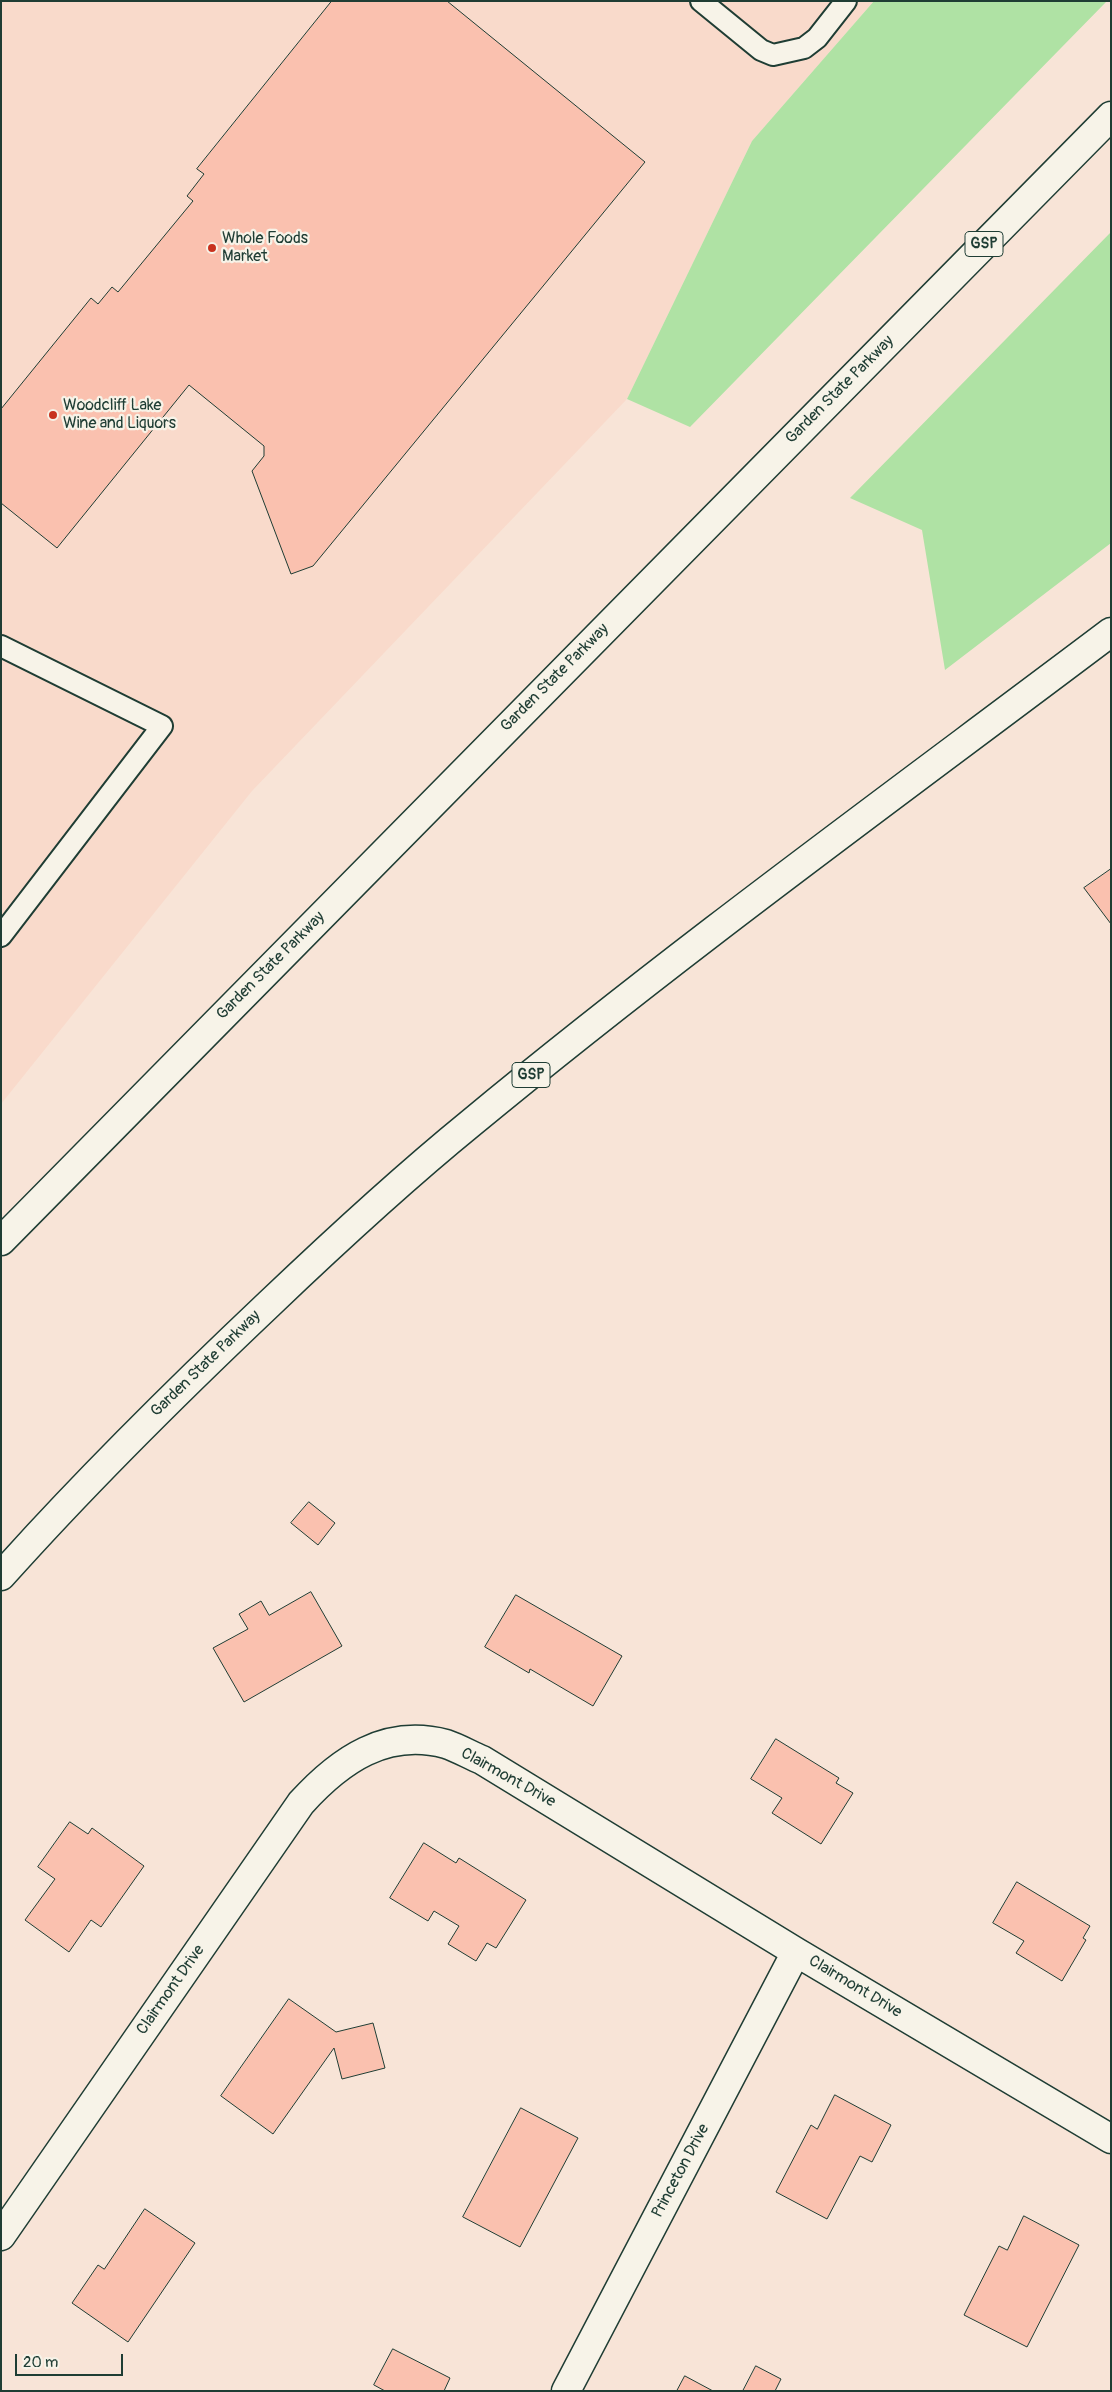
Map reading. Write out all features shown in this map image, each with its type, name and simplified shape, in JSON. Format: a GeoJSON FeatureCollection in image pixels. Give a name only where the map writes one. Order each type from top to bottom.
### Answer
{"type":"FeatureCollection","features":[{"type":"Feature","properties":{"kind":"main road","name":"Garden State Parkway"},"geometry":{"type":"LineString","coordinates":[[1,1241],[1111,116]]}},
{"type":"Feature","properties":{"kind":"main road","name":"Garden State Parkway"},"geometry":{"type":"LineString","coordinates":[[1,1576],[184,1384],[323,1253],[468,1125],[625,1000],[1111,632]]}},
{"type":"Feature","properties":{"kind":"main road","name":"Clairmont Drive"},"geometry":{"type":"LineString","coordinates":[[1,2236],[301,1803],[321,1780],[336,1768],[369,1749],[394,1741],[420,1740],[448,1745],[482,1760],[796,1952],[1111,2140]]}},
{"type":"Feature","properties":{"kind":"main road","name":"Princeton Drive"},"geometry":{"type":"LineString","coordinates":[[566,2391],[796,1952]]}},
{"type":"Feature","properties":{"kind":"lane"},"geometry":{"type":"LineString","coordinates":[[700,1],[761,50],[774,56],[804,48],[817,38],[846,1]]}},
{"type":"Feature","properties":{"kind":"lane"},"geometry":{"type":"LineString","coordinates":[[1,646],[162,726],[1,936]]}},
{"type":"Feature","properties":{"kind":"shaded area"},"geometry":{"type":"Polygon","coordinates":[[[1,1],[874,1],[752,141],[627,399],[252,791],[1,1104],[1,1]]]}},
{"type":"Feature","properties":{"kind":"green space"},"geometry":{"type":"Polygon","coordinates":[[[874,1],[1107,1],[690,427],[627,399],[752,141],[874,1]]]}},
{"type":"Feature","properties":{"kind":"green space"},"geometry":{"type":"Polygon","coordinates":[[[1111,232],[1111,543],[945,670],[922,530],[850,498],[1111,232]]]}},
{"type":"Feature","properties":{"kind":"building"},"geometry":{"type":"Polygon","coordinates":[[[332,1],[447,1],[645,162],[313,566],[291,574],[252,471],[264,456],[264,446],[189,385],[57,548],[1,503],[1,409],[91,298],[98,304],[112,287],[118,292],[193,201],[187,196],[204,174],[197,169],[332,1]]]}},
{"type":"Feature","properties":{"kind":"building"},"geometry":{"type":"Polygon","coordinates":[[[1111,869],[1111,924],[1084,888],[1111,869]]]}},
{"type":"Feature","properties":{"kind":"building"},"geometry":{"type":"Polygon","coordinates":[[[309,1502],[335,1523],[318,1545],[291,1523],[309,1502]]]}},
{"type":"Feature","properties":{"kind":"building"},"geometry":{"type":"Polygon","coordinates":[[[311,1592],[342,1646],[244,1702],[213,1648],[248,1629],[239,1614],[261,1601],[269,1615],[311,1592]]]}},
{"type":"Feature","properties":{"kind":"building"},"geometry":{"type":"Polygon","coordinates":[[[516,1595],[622,1656],[593,1706],[530,1669],[529,1673],[485,1647],[516,1595]]]}},
{"type":"Feature","properties":{"kind":"building"},"geometry":{"type":"Polygon","coordinates":[[[776,1739],[839,1778],[836,1783],[853,1793],[821,1844],[772,1813],[782,1798],[751,1779],[776,1739]]]}},
{"type":"Feature","properties":{"kind":"building"},"geometry":{"type":"Polygon","coordinates":[[[70,1822],[88,1834],[92,1828],[144,1866],[101,1927],[91,1920],[69,1952],[25,1920],[55,1879],[38,1867],[70,1822]]]}},
{"type":"Feature","properties":{"kind":"building"},"geometry":{"type":"Polygon","coordinates":[[[424,1843],[456,1863],[459,1858],[526,1900],[496,1948],[487,1943],[476,1961],[448,1944],[459,1926],[434,1911],[428,1921],[390,1898],[424,1843]]]}},
{"type":"Feature","properties":{"kind":"building"},"geometry":{"type":"Polygon","coordinates":[[[1017,1882],[1090,1926],[1083,1938],[1086,1940],[1062,1981],[1016,1953],[1024,1941],[993,1923],[1017,1882]]]}},
{"type":"Feature","properties":{"kind":"building"},"geometry":{"type":"Polygon","coordinates":[[[289,1999],[336,2032],[373,2023],[385,2068],[342,2079],[334,2048],[273,2134],[221,2096],[289,1999]]]}},
{"type":"Feature","properties":{"kind":"building"},"geometry":{"type":"Polygon","coordinates":[[[835,2095],[891,2125],[872,2162],[860,2156],[827,2219],[776,2192],[811,2125],[817,2129],[835,2095]]]}},
{"type":"Feature","properties":{"kind":"building"},"geometry":{"type":"Polygon","coordinates":[[[521,2108],[578,2138],[520,2247],[463,2217],[521,2108]]]}},
{"type":"Feature","properties":{"kind":"building"},"geometry":{"type":"Polygon","coordinates":[[[145,2209],[195,2243],[128,2342],[72,2303],[98,2265],[104,2269],[145,2209]]]}},
{"type":"Feature","properties":{"kind":"building"},"geometry":{"type":"Polygon","coordinates":[[[1024,2216],[1079,2245],[1027,2347],[964,2315],[999,2246],[1007,2250],[1024,2216]]]}},
{"type":"Feature","properties":{"kind":"building"},"geometry":{"type":"Polygon","coordinates":[[[393,2349],[450,2378],[444,2391],[385,2391],[374,2385],[393,2349]]]}},
{"type":"Feature","properties":{"kind":"building"},"geometry":{"type":"Polygon","coordinates":[[[756,2366],[781,2379],[775,2391],[743,2391],[756,2366]]]}},
{"type":"Feature","properties":{"kind":"building"},"geometry":{"type":"Polygon","coordinates":[[[685,2376],[713,2391],[677,2391],[685,2376]]]}},
{"type":"Feature","properties":{"kind":"place","name":"Whole Foods Market"},"geometry":{"type":"Point","coordinates":[212,248]}},
{"type":"Feature","properties":{"kind":"place","name":"Woodcliff Lake Wine and Liquors"},"geometry":{"type":"Point","coordinates":[53,415]}}]}
